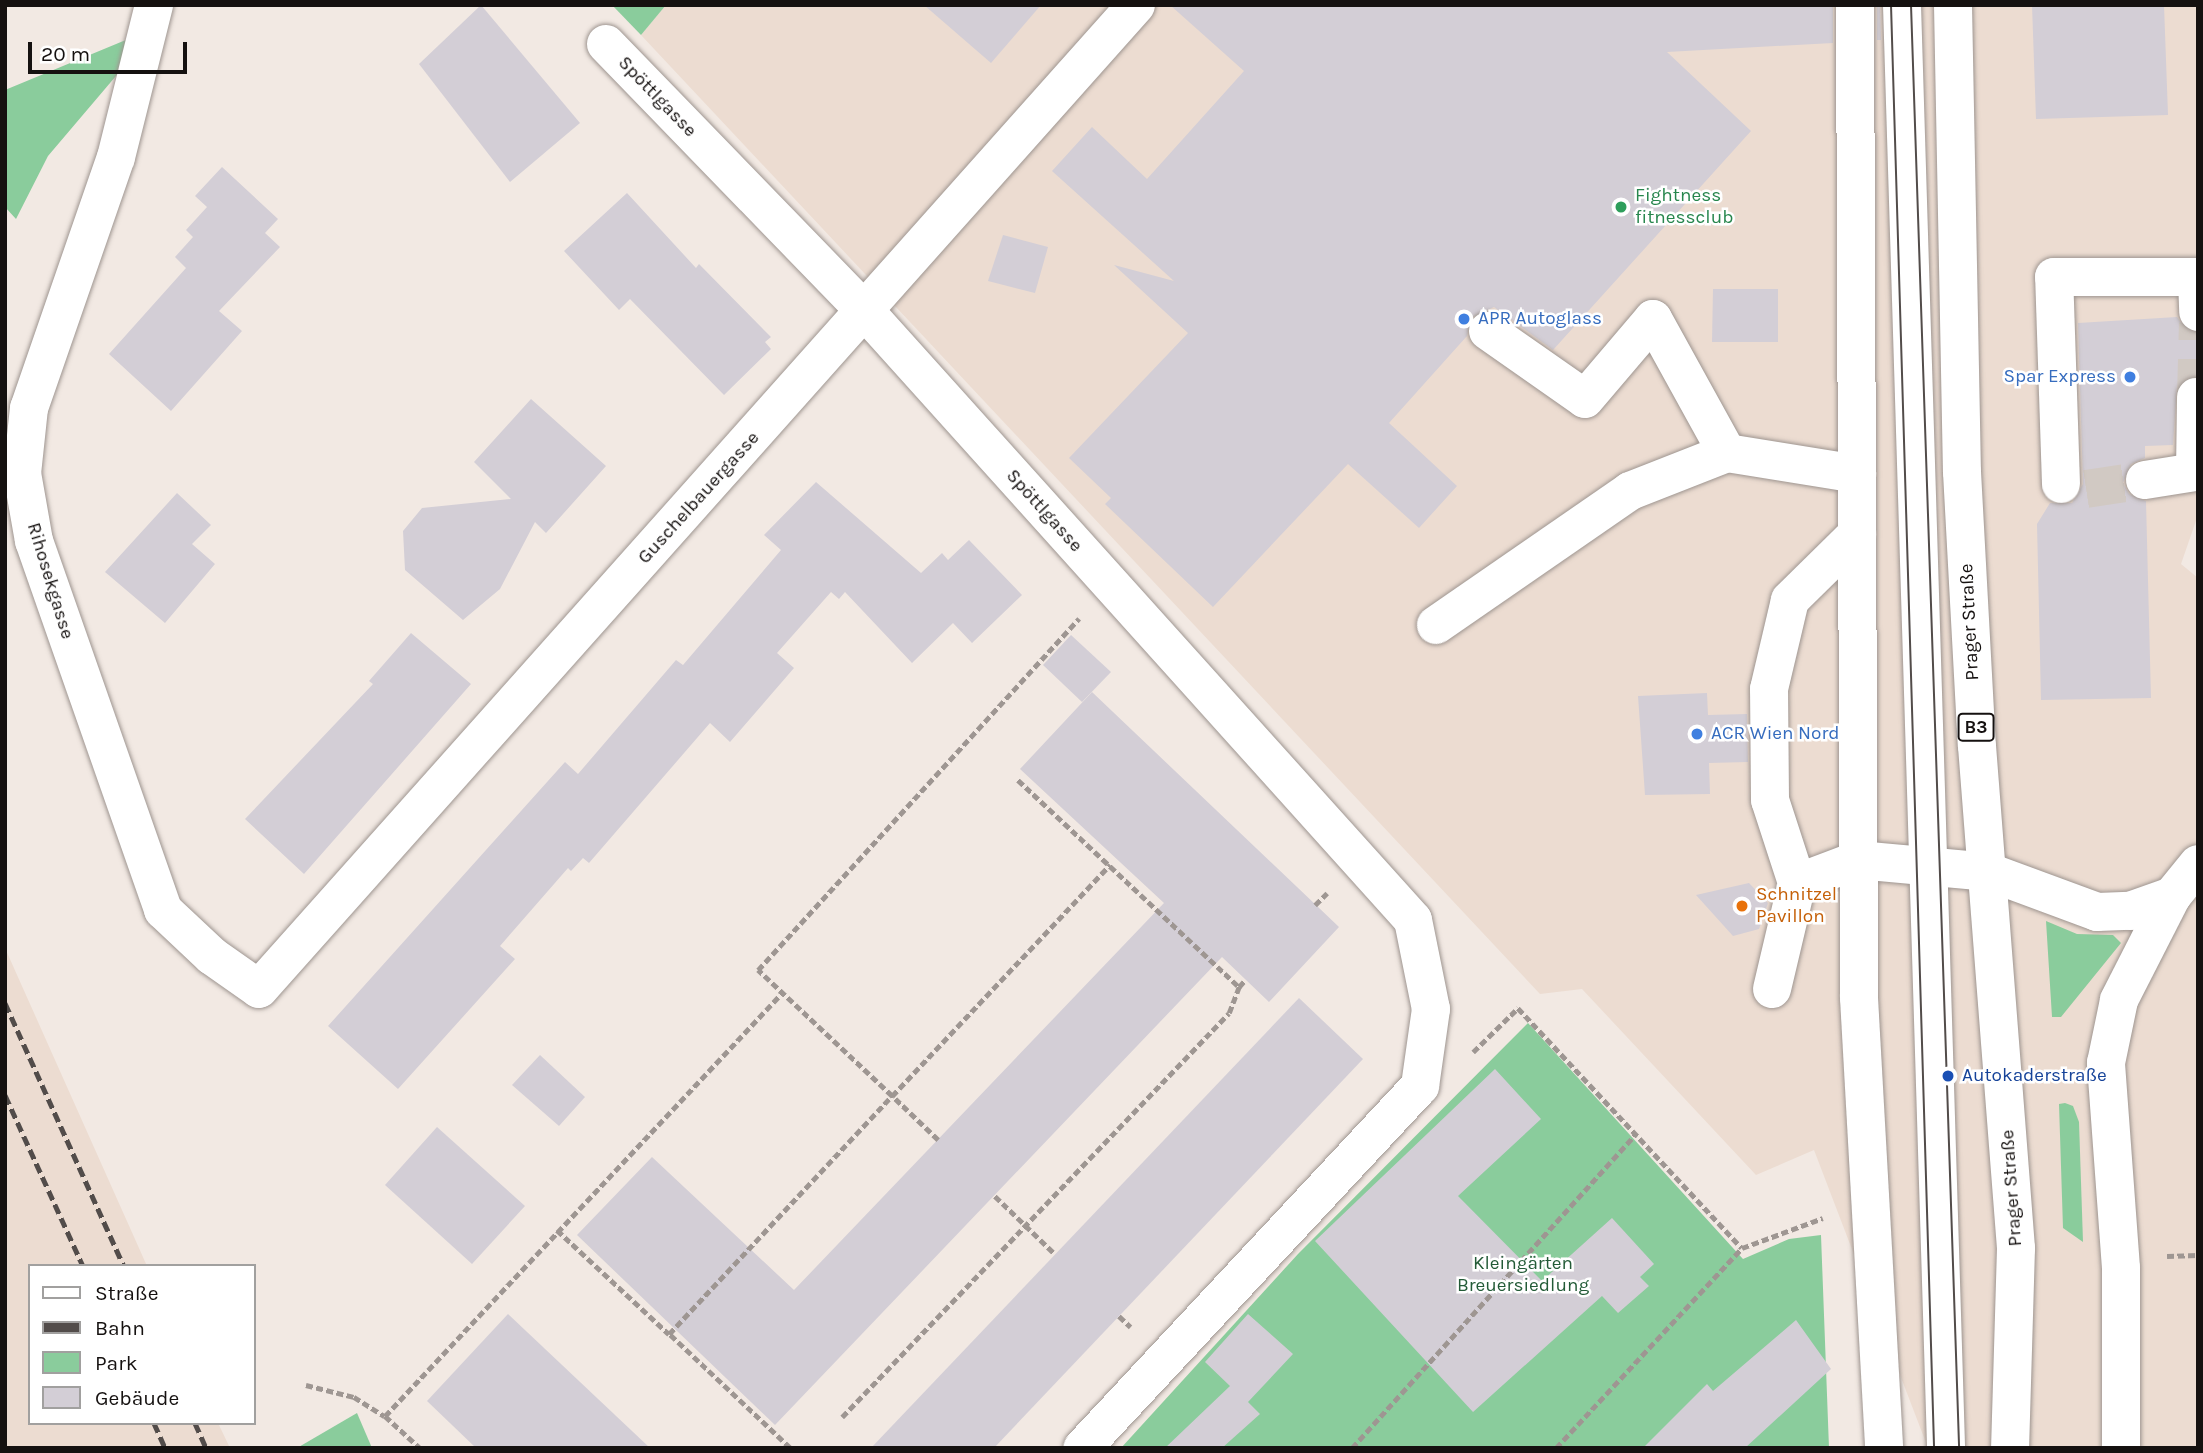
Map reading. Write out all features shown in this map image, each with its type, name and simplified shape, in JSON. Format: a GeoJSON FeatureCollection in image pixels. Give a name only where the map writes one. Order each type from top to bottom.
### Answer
{"type":"FeatureCollection","features":[{"type":"Feature","properties":{"kind":"street","name":"Rihosekgasse"},"geometry":{"type":"LineString","coordinates":[[154,5],[116,157],[29,408],[22,473],[33,541],[163,910],[212,957],[259,989]]}},
{"type":"Feature","properties":{"kind":"street","name":"Guschelbauergasse"},"geometry":{"type":"LineString","coordinates":[[259,989],[1136,5]]}},
{"type":"Feature","properties":{"kind":"street"},"geometry":{"type":"LineString","coordinates":[[1855,5],[1858,998],[1884,1448]]}},
{"type":"Feature","properties":{"kind":"street"},"geometry":{"type":"LineString","coordinates":[[1902,5],[1946,1448]]}},
{"type":"Feature","properties":{"kind":"street","name":"Prager Straße"},"geometry":{"type":"LineString","coordinates":[[1953,5],[1962,472],[2016,1248],[2010,1448]]}},
{"type":"Feature","properties":{"kind":"street","name":"Spöttlgasse"},"geometry":{"type":"LineString","coordinates":[[606,44],[865,311],[1413,920],[1431,1009],[1420,1086],[1406,1107],[1082,1448]]}},
{"type":"Feature","properties":{"kind":"street"},"geometry":{"type":"LineString","coordinates":[[2062,484],[2054,277],[2197,278],[2198,312]]}},
{"type":"Feature","properties":{"kind":"street"},"geometry":{"type":"LineString","coordinates":[[1488,331],[1585,398],[1653,319],[1727,453]]}},
{"type":"Feature","properties":{"kind":"street"},"geometry":{"type":"LineString","coordinates":[[2145,480],[2195,472],[2196,397]]}},
{"type":"Feature","properties":{"kind":"street"},"geometry":{"type":"LineString","coordinates":[[1436,625],[1630,491],[1727,453],[1857,474]]}},
{"type":"Feature","properties":{"kind":"street"},"geometry":{"type":"LineString","coordinates":[[1772,989],[1797,883],[1770,800],[1769,689],[1790,600],[1857,534]]}},
{"type":"Feature","properties":{"kind":"street"},"geometry":{"type":"LineString","coordinates":[[1797,883],[1858,860],[1989,872],[2097,912],[2130,911],[2172,896]]}},
{"type":"Feature","properties":{"kind":"street"},"geometry":{"type":"LineString","coordinates":[[2121,1448],[2121,1268],[2106,1063],[2119,1000],[2172,896],[2198,864]]}},
{"type":"Feature","properties":{"kind":"path"},"geometry":{"type":"LineString","coordinates":[[938,1140],[758,970],[1082,616]]}},
{"type":"Feature","properties":{"kind":"path"},"geometry":{"type":"LineString","coordinates":[[1018,780],[1238,987]]}},
{"type":"Feature","properties":{"kind":"path"},"geometry":{"type":"LineString","coordinates":[[670,1334],[1110,865]]}},
{"type":"Feature","properties":{"kind":"path"},"geometry":{"type":"LineString","coordinates":[[842,1417],[1229,1013],[1238,987],[1245,980]]}},
{"type":"Feature","properties":{"kind":"path"},"geometry":{"type":"LineString","coordinates":[[385,1416],[782,992]]}},
{"type":"Feature","properties":{"kind":"path"},"geometry":{"type":"LineString","coordinates":[[1462,1062],[1518,1008],[1742,1248]]}},
{"type":"Feature","properties":{"kind":"path"},"geometry":{"type":"LineString","coordinates":[[1352,1448],[1636,1135]]}},
{"type":"Feature","properties":{"kind":"path"},"geometry":{"type":"LineString","coordinates":[[995,1196],[1055,1254]]}},
{"type":"Feature","properties":{"kind":"path"},"geometry":{"type":"LineString","coordinates":[[1556,1448],[1742,1248],[1823,1219]]}},
{"type":"Feature","properties":{"kind":"path"},"geometry":{"type":"LineString","coordinates":[[557,1230],[790,1448]]}},
{"type":"Feature","properties":{"kind":"path"},"geometry":{"type":"LineString","coordinates":[[306,1385],[354,1397],[385,1416],[421,1448]]}},
{"type":"Feature","properties":{"kind":"shaded area"},"geometry":{"type":"Polygon","coordinates":[[[666,5],[2198,5],[2198,515],[2181,564],[2198,578],[2198,1448],[1928,1448],[1814,1150],[1756,1175],[1582,989],[1540,994],[641,35],[666,5]]]}},
{"type":"Feature","properties":{"kind":"shaded area"},"geometry":{"type":"Polygon","coordinates":[[[5,948],[146,1264],[28,1264],[28,1425],[219,1425],[230,1448],[5,1448],[5,948]]]}},
{"type":"Feature","properties":{"kind":"green space"},"geometry":{"type":"Polygon","coordinates":[[[612,5],[666,5],[641,35],[612,5]]]}},
{"type":"Feature","properties":{"kind":"green space"},"geometry":{"type":"Polygon","coordinates":[[[133,37],[127,63],[48,156],[16,219],[5,207],[5,90],[133,37]]]}},
{"type":"Feature","properties":{"kind":"green space"},"geometry":{"type":"Polygon","coordinates":[[[2046,921],[2077,934],[2113,935],[2121,943],[2061,1017],[2052,1017],[2046,921]]]}},
{"type":"Feature","properties":{"kind":"green space","name":"Kleingärten Breuersiedlung"},"geometry":{"type":"Polygon","coordinates":[[[1528,1023],[1743,1259],[1789,1239],[1821,1235],[1829,1448],[1121,1448],[1298,1254],[1528,1023]]]}},
{"type":"Feature","properties":{"kind":"green space"},"geometry":{"type":"Polygon","coordinates":[[[2059,1104],[2073,1106],[2079,1122],[2083,1242],[2063,1228],[2059,1104]]]}},
{"type":"Feature","properties":{"kind":"green space"},"geometry":{"type":"Polygon","coordinates":[[[357,1413],[372,1448],[297,1448],[357,1413]]]}},
{"type":"Feature","properties":{"kind":"building"},"geometry":{"type":"Polygon","coordinates":[[[481,5],[580,123],[510,182],[419,64],[481,5]]]}},
{"type":"Feature","properties":{"kind":"building"},"geometry":{"type":"Polygon","coordinates":[[[924,5],[1041,5],[991,63],[924,5]]]}},
{"type":"Feature","properties":{"kind":"building"},"geometry":{"type":"Polygon","coordinates":[[[1170,5],[1833,5],[1833,43],[1667,52],[1751,131],[1553,350],[1494,307],[1471,318],[1467,336],[1389,423],[1457,486],[1419,528],[1348,464],[1213,607],[1105,504],[1111,498],[1069,458],[1188,333],[1114,265],[1174,281],[1052,171],[1092,127],[1147,179],[1244,71],[1170,5]]]}},
{"type":"Feature","properties":{"kind":"building"},"geometry":{"type":"Polygon","coordinates":[[[1877,5],[1880,5],[1881,40],[1877,40],[1877,5]]]}},
{"type":"Feature","properties":{"kind":"building"},"geometry":{"type":"Polygon","coordinates":[[[2032,5],[2164,5],[2168,115],[2036,119],[2032,5]]]}},
{"type":"Feature","properties":{"kind":"building"},"geometry":{"type":"Polygon","coordinates":[[[222,167],[278,219],[265,233],[280,247],[219,311],[242,331],[171,411],[109,354],[186,268],[175,257],[193,237],[186,230],[207,207],[195,196],[222,167]]]}},
{"type":"Feature","properties":{"kind":"building"},"geometry":{"type":"Polygon","coordinates":[[[627,193],[696,268],[699,264],[771,337],[765,342],[771,349],[724,395],[630,299],[619,310],[564,251],[627,193]]]}},
{"type":"Feature","properties":{"kind":"building"},"geometry":{"type":"Polygon","coordinates":[[[1003,235],[1048,247],[1035,293],[988,281],[1003,235]]]}},
{"type":"Feature","properties":{"kind":"building"},"geometry":{"type":"Polygon","coordinates":[[[1713,289],[1778,289],[1778,342],[1712,342],[1713,289]]]}},
{"type":"Feature","properties":{"kind":"building"},"geometry":{"type":"Polygon","coordinates":[[[2177,317],[2187,331],[2198,334],[2198,375],[2186,378],[2177,386],[2173,445],[2145,446],[2145,458],[2131,464],[2123,483],[2129,494],[2146,501],[2151,698],[2041,700],[2037,524],[2050,503],[2072,503],[2083,484],[2078,323],[2177,317]]]}},
{"type":"Feature","properties":{"kind":"building"},"geometry":{"type":"Polygon","coordinates":[[[531,399],[606,466],[546,533],[535,522],[500,589],[463,620],[405,570],[403,531],[422,508],[511,499],[474,462],[531,399]]]}},
{"type":"Feature","properties":{"kind":"building"},"geometry":{"type":"Polygon","coordinates":[[[816,482],[921,573],[942,553],[948,560],[969,540],[1022,595],[972,643],[953,623],[912,663],[845,592],[839,599],[831,592],[777,653],[794,668],[730,742],[710,723],[589,863],[583,858],[571,871],[568,868],[500,946],[515,959],[398,1089],[328,1026],[565,762],[578,774],[676,660],[683,665],[781,550],[764,535],[816,482]]]}},
{"type":"Feature","properties":{"kind":"building"},"geometry":{"type":"Polygon","coordinates":[[[177,493],[211,525],[192,544],[215,564],[165,623],[105,572],[177,493]]]}},
{"type":"Feature","properties":{"kind":"building"},"geometry":{"type":"Polygon","coordinates":[[[411,633],[471,684],[304,874],[245,819],[373,684],[369,681],[411,633]]]}},
{"type":"Feature","properties":{"kind":"building"},"geometry":{"type":"Polygon","coordinates":[[[1071,635],[1111,672],[1082,702],[1043,665],[1071,635]]]}},
{"type":"Feature","properties":{"kind":"building"},"geometry":{"type":"Polygon","coordinates":[[[1092,692],[1339,927],[1269,1002],[1222,957],[775,1425],[577,1235],[652,1157],[794,1290],[1164,903],[1020,769],[1092,692]]]}},
{"type":"Feature","properties":{"kind":"building"},"geometry":{"type":"Polygon","coordinates":[[[1707,693],[1708,715],[1747,714],[1748,762],[1709,763],[1710,794],[1645,795],[1638,696],[1707,693]]]}},
{"type":"Feature","properties":{"kind":"building"},"geometry":{"type":"Polygon","coordinates":[[[1749,883],[1768,903],[1759,929],[1733,936],[1696,895],[1749,883]]]}},
{"type":"Feature","properties":{"kind":"building"},"geometry":{"type":"Polygon","coordinates":[[[1299,998],[1363,1059],[994,1448],[871,1448],[1299,998]]]}},
{"type":"Feature","properties":{"kind":"building"},"geometry":{"type":"Polygon","coordinates":[[[540,1055],[585,1097],[559,1126],[512,1085],[540,1055]]]}},
{"type":"Feature","properties":{"kind":"building"},"geometry":{"type":"Polygon","coordinates":[[[1495,1069],[1541,1119],[1458,1196],[1542,1281],[1612,1218],[1654,1264],[1640,1277],[1649,1286],[1618,1313],[1602,1296],[1473,1412],[1315,1241],[1495,1069]]]}},
{"type":"Feature","properties":{"kind":"building"},"geometry":{"type":"Polygon","coordinates":[[[437,1127],[525,1206],[472,1264],[385,1185],[437,1127]]]}},
{"type":"Feature","properties":{"kind":"building"},"geometry":{"type":"Polygon","coordinates":[[[508,1314],[650,1448],[476,1448],[427,1401],[508,1314]]]}},
{"type":"Feature","properties":{"kind":"building"},"geometry":{"type":"Polygon","coordinates":[[[1248,1314],[1293,1354],[1248,1402],[1260,1414],[1222,1448],[1165,1448],[1230,1386],[1205,1362],[1248,1314]]]}},
{"type":"Feature","properties":{"kind":"building"},"geometry":{"type":"Polygon","coordinates":[[[1796,1320],[1831,1369],[1745,1448],[1643,1448],[1707,1384],[1713,1391],[1796,1320]]]}},
{"type":"Feature","properties":{"kind":"tunnel"},"geometry":{"type":"LineString","coordinates":[[2196,397],[2198,323]]}},
{"type":"Feature","properties":{"kind":"tunnel"},"geometry":{"type":"LineString","coordinates":[[2086,489],[2145,480]]}},
{"type":"Feature","properties":{"kind":"tram line"},"geometry":{"type":"LineString","coordinates":[[1891,5],[1934,1448]]}},
{"type":"Feature","properties":{"kind":"tram line"},"geometry":{"type":"LineString","coordinates":[[1911,5],[1959,1448]]}},
{"type":"Feature","properties":{"kind":"railway"},"geometry":{"type":"LineString","coordinates":[[5,1003],[123,1264]]}},
{"type":"Feature","properties":{"kind":"railway"},"geometry":{"type":"LineString","coordinates":[[5,1095],[82,1264]]}},
{"type":"Feature","properties":{"kind":"railway"},"geometry":{"type":"LineString","coordinates":[[155,1425],[165,1448]]}},
{"type":"Feature","properties":{"kind":"railway"},"geometry":{"type":"LineString","coordinates":[[196,1425],[206,1448]]}},
{"type":"Feature","properties":{"kind":"place","name":"Fightness fitnessclub"},"geometry":{"type":"Point","coordinates":[1621,207]}},
{"type":"Feature","properties":{"kind":"place","name":"APR Autoglass"},"geometry":{"type":"Point","coordinates":[1464,319]}},
{"type":"Feature","properties":{"kind":"place","name":"Spar Express"},"geometry":{"type":"Point","coordinates":[2130,377]}},
{"type":"Feature","properties":{"kind":"place","name":"ACR Wien Nord"},"geometry":{"type":"Point","coordinates":[1697,734]}},
{"type":"Feature","properties":{"kind":"place","name":"Schnitzel Pavillon"},"geometry":{"type":"Point","coordinates":[1742,906]}},
{"type":"Feature","properties":{"kind":"place","name":"Autokaderstraße"},"geometry":{"type":"Point","coordinates":[1948,1076]}}]}
